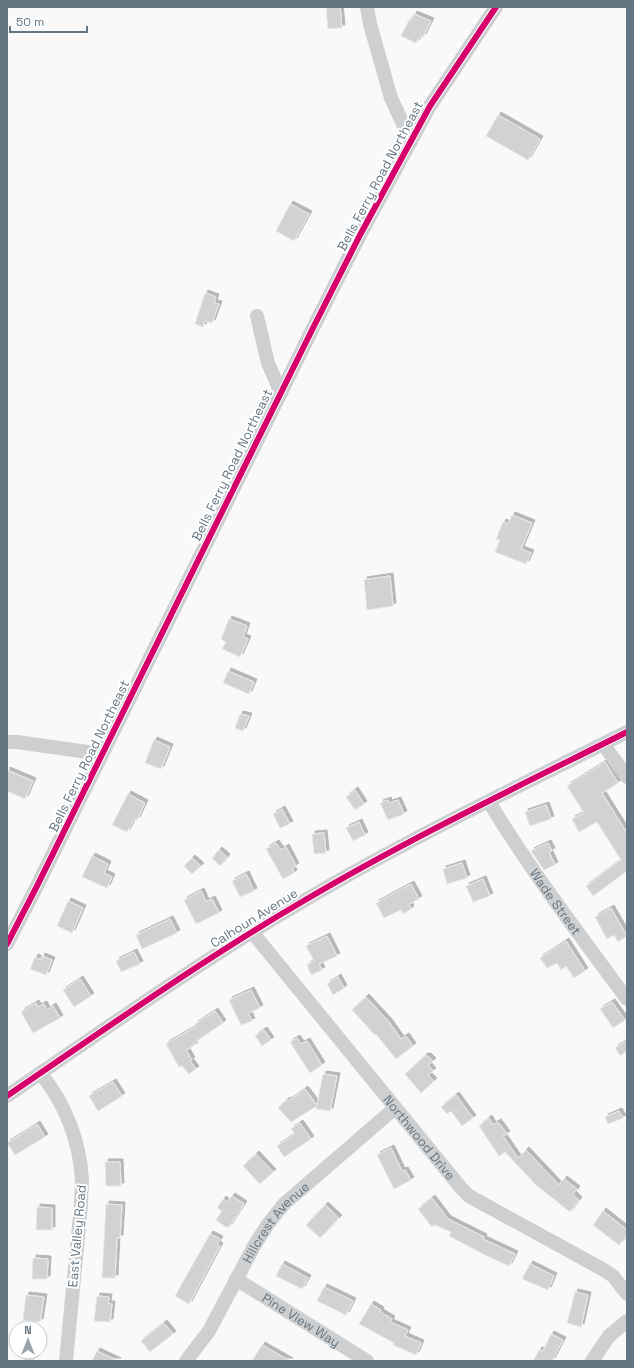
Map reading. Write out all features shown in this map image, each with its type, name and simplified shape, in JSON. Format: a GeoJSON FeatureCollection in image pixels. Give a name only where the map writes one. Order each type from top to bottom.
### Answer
{"type":"FeatureCollection","features":[{"type":"Feature","properties":{"kind":"street"},"geometry":{"type":"LineString","coordinates":[[367,7],[370,24],[391,98],[411,141]]}},
{"type":"Feature","properties":{"kind":"street","name":"Bells Ferry Road Northeast"},"geometry":{"type":"LineString","coordinates":[[7,944],[360,235],[430,106],[496,7]]}},
{"type":"Feature","properties":{"kind":"street"},"geometry":{"type":"LineString","coordinates":[[257,316],[268,363],[281,393]]}},
{"type":"Feature","properties":{"kind":"street","name":"Calhoun Avenue"},"geometry":{"type":"LineString","coordinates":[[7,1096],[174,983],[301,902],[389,853],[627,732]]}},
{"type":"Feature","properties":{"kind":"street"},"geometry":{"type":"LineString","coordinates":[[7,742],[17,742],[102,754]]}},
{"type":"Feature","properties":{"kind":"street"},"geometry":{"type":"LineString","coordinates":[[603,744],[627,777]]}},
{"type":"Feature","properties":{"kind":"street","name":"Wade Street"},"geometry":{"type":"LineString","coordinates":[[489,802],[510,837],[544,887],[627,999]]}},
{"type":"Feature","properties":{"kind":"street","name":"Northwood Drive"},"geometry":{"type":"LineString","coordinates":[[252,932],[460,1188],[469,1196],[604,1270],[612,1276],[627,1294]]}},
{"type":"Feature","properties":{"kind":"street","name":"East Valley Road"},"geometry":{"type":"LineString","coordinates":[[40,1073],[50,1084],[69,1122],[74,1137],[82,1180],[66,1361]]}},
{"type":"Feature","properties":{"kind":"street","name":"Hillcrest Avenue"},"geometry":{"type":"LineString","coordinates":[[186,1361],[209,1331],[236,1279],[268,1224],[284,1204],[395,1108]]}},
{"type":"Feature","properties":{"kind":"street","name":"Pine View Way"},"geometry":{"type":"LineString","coordinates":[[236,1279],[367,1361]]}},
{"type":"Feature","properties":{"kind":"street"},"geometry":{"type":"LineString","coordinates":[[592,1361],[609,1336],[627,1322]]}},
{"type":"Feature","properties":{"kind":"building"},"geometry":{"type":"Polygon","coordinates":[[[326,7],[340,7],[342,28],[328,29],[326,7]]]}},
{"type":"Feature","properties":{"kind":"building"},"geometry":{"type":"Polygon","coordinates":[[[414,14],[431,21],[423,37],[420,36],[416,43],[401,36],[409,20],[411,21],[414,14]]]}},
{"type":"Feature","properties":{"kind":"building"},"geometry":{"type":"Polygon","coordinates":[[[498,115],[540,139],[528,160],[486,136],[498,115]]]}},
{"type":"Feature","properties":{"kind":"building"},"geometry":{"type":"Polygon","coordinates":[[[290,204],[309,214],[294,241],[276,231],[290,204]]]}},
{"type":"Feature","properties":{"kind":"building"},"geometry":{"type":"Polygon","coordinates":[[[205,293],[216,297],[214,303],[219,304],[212,323],[205,321],[203,327],[195,324],[205,293]]]}},
{"type":"Feature","properties":{"kind":"building"},"geometry":{"type":"Polygon","coordinates":[[[512,515],[532,523],[521,549],[531,553],[526,564],[495,552],[500,540],[496,539],[503,522],[508,524],[512,515]]]}},
{"type":"Feature","properties":{"kind":"building"},"geometry":{"type":"Polygon","coordinates":[[[390,576],[393,606],[367,610],[364,580],[390,576]]]}},
{"type":"Feature","properties":{"kind":"building"},"geometry":{"type":"Polygon","coordinates":[[[229,619],[247,626],[243,637],[248,639],[240,657],[222,649],[226,642],[221,639],[229,619]]]}},
{"type":"Feature","properties":{"kind":"building"},"geometry":{"type":"Polygon","coordinates":[[[228,671],[254,682],[249,694],[223,683],[228,671]]]}},
{"type":"Feature","properties":{"kind":"building"},"geometry":{"type":"Polygon","coordinates":[[[240,714],[249,716],[243,731],[235,728],[240,714]]]}},
{"type":"Feature","properties":{"kind":"building"},"geometry":{"type":"Polygon","coordinates":[[[154,740],[170,747],[161,769],[145,763],[154,740]]]}},
{"type":"Feature","properties":{"kind":"building"},"geometry":{"type":"Polygon","coordinates":[[[605,762],[618,783],[602,793],[627,833],[627,871],[593,896],[586,886],[621,860],[597,822],[579,832],[572,819],[584,813],[567,786],[605,762]]]}},
{"type":"Feature","properties":{"kind":"building"},"geometry":{"type":"Polygon","coordinates":[[[7,770],[33,781],[25,799],[7,791],[7,770]]]}},
{"type":"Feature","properties":{"kind":"building"},"geometry":{"type":"Polygon","coordinates":[[[355,790],[364,804],[355,810],[346,797],[355,790]]]}},
{"type":"Feature","properties":{"kind":"building"},"geometry":{"type":"Polygon","coordinates":[[[128,794],[145,803],[137,820],[134,819],[127,832],[112,825],[128,794]]]}},
{"type":"Feature","properties":{"kind":"building"},"geometry":{"type":"Polygon","coordinates":[[[388,800],[389,803],[398,800],[404,814],[388,820],[380,803],[388,800]]]}},
{"type":"Feature","properties":{"kind":"building"},"geometry":{"type":"Polygon","coordinates":[[[546,805],[551,819],[530,826],[525,812],[546,805]]]}},
{"type":"Feature","properties":{"kind":"building"},"geometry":{"type":"Polygon","coordinates":[[[282,809],[290,824],[280,828],[273,814],[282,809]]]}},
{"type":"Feature","properties":{"kind":"building"},"geometry":{"type":"Polygon","coordinates":[[[359,822],[365,835],[353,841],[346,828],[359,822]]]}},
{"type":"Feature","properties":{"kind":"building"},"geometry":{"type":"Polygon","coordinates":[[[324,833],[326,853],[314,854],[312,834],[324,833]]]}},
{"type":"Feature","properties":{"kind":"building"},"geometry":{"type":"Polygon","coordinates":[[[276,843],[281,850],[286,847],[296,866],[292,868],[294,873],[283,879],[266,849],[276,843]]]}},
{"type":"Feature","properties":{"kind":"building"},"geometry":{"type":"Polygon","coordinates":[[[548,843],[552,851],[549,852],[555,865],[544,870],[531,851],[548,843]]]}},
{"type":"Feature","properties":{"kind":"building"},"geometry":{"type":"Polygon","coordinates":[[[219,850],[227,857],[220,866],[212,858],[219,850]]]}},
{"type":"Feature","properties":{"kind":"building"},"geometry":{"type":"Polygon","coordinates":[[[92,856],[108,864],[104,873],[112,877],[107,888],[82,877],[92,856]]]}},
{"type":"Feature","properties":{"kind":"building"},"geometry":{"type":"Polygon","coordinates":[[[192,858],[201,866],[192,874],[184,866],[192,858]]]}},
{"type":"Feature","properties":{"kind":"building"},"geometry":{"type":"Polygon","coordinates":[[[462,863],[467,878],[447,884],[443,869],[462,863]]]}},
{"type":"Feature","properties":{"kind":"building"},"geometry":{"type":"Polygon","coordinates":[[[246,874],[254,891],[240,897],[232,881],[246,874]]]}},
{"type":"Feature","properties":{"kind":"building"},"geometry":{"type":"Polygon","coordinates":[[[483,879],[490,896],[473,902],[466,886],[483,879]]]}},
{"type":"Feature","properties":{"kind":"building"},"geometry":{"type":"Polygon","coordinates":[[[411,884],[419,899],[409,904],[411,909],[403,914],[401,910],[384,918],[376,903],[411,884]]]}},
{"type":"Feature","properties":{"kind":"building"},"geometry":{"type":"Polygon","coordinates":[[[201,891],[206,902],[212,899],[219,913],[196,924],[184,900],[201,891]]]}},
{"type":"Feature","properties":{"kind":"building"},"geometry":{"type":"Polygon","coordinates":[[[68,901],[83,908],[72,933],[57,926],[68,901]]]}},
{"type":"Feature","properties":{"kind":"building"},"geometry":{"type":"Polygon","coordinates":[[[611,908],[627,936],[618,942],[614,935],[607,939],[595,917],[611,908]]]}},
{"type":"Feature","properties":{"kind":"building"},"geometry":{"type":"Polygon","coordinates":[[[170,919],[177,933],[142,949],[136,935],[170,919]]]}},
{"type":"Feature","properties":{"kind":"building"},"geometry":{"type":"Polygon","coordinates":[[[327,936],[337,956],[319,964],[322,970],[311,975],[307,965],[314,961],[306,946],[327,936]]]}},
{"type":"Feature","properties":{"kind":"building"},"geometry":{"type":"Polygon","coordinates":[[[566,941],[585,971],[574,978],[566,966],[561,970],[557,963],[547,968],[540,958],[566,941]]]}},
{"type":"Feature","properties":{"kind":"building"},"geometry":{"type":"Polygon","coordinates":[[[134,952],[140,964],[121,972],[116,961],[134,952]]]}},
{"type":"Feature","properties":{"kind":"building"},"geometry":{"type":"Polygon","coordinates":[[[42,956],[52,960],[46,975],[30,969],[35,957],[41,960],[42,956]]]}},
{"type":"Feature","properties":{"kind":"building"},"geometry":{"type":"Polygon","coordinates":[[[338,977],[344,988],[333,995],[327,984],[338,977]]]}},
{"type":"Feature","properties":{"kind":"building"},"geometry":{"type":"Polygon","coordinates":[[[80,979],[91,996],[74,1007],[63,990],[80,979]]]}},
{"type":"Feature","properties":{"kind":"building"},"geometry":{"type":"Polygon","coordinates":[[[251,990],[260,1008],[248,1013],[252,1021],[241,1025],[229,1000],[251,990]]]}},
{"type":"Feature","properties":{"kind":"building"},"geometry":{"type":"Polygon","coordinates":[[[366,997],[389,1022],[401,1039],[406,1036],[413,1046],[396,1059],[376,1034],[375,1035],[352,1010],[366,997]]]}},
{"type":"Feature","properties":{"kind":"building"},"geometry":{"type":"Polygon","coordinates":[[[612,1002],[625,1020],[613,1028],[600,1009],[612,1002]]]}},
{"type":"Feature","properties":{"kind":"building"},"geometry":{"type":"Polygon","coordinates":[[[36,1003],[38,1007],[44,1004],[47,1010],[53,1006],[60,1018],[33,1033],[21,1012],[36,1003]]]}},
{"type":"Feature","properties":{"kind":"building"},"geometry":{"type":"Polygon","coordinates":[[[215,1011],[223,1023],[194,1043],[195,1045],[186,1050],[192,1060],[190,1061],[196,1069],[189,1074],[182,1066],[179,1067],[166,1044],[197,1026],[195,1024],[215,1011]]]}},
{"type":"Feature","properties":{"kind":"building"},"geometry":{"type":"Polygon","coordinates":[[[264,1030],[271,1040],[262,1046],[255,1036],[264,1030]]]}},
{"type":"Feature","properties":{"kind":"building"},"geometry":{"type":"Polygon","coordinates":[[[297,1038],[301,1044],[307,1041],[322,1065],[310,1073],[290,1042],[297,1038]]]}},
{"type":"Feature","properties":{"kind":"building"},"geometry":{"type":"Polygon","coordinates":[[[627,1040],[627,1051],[620,1056],[615,1048],[627,1040]]]}},
{"type":"Feature","properties":{"kind":"building"},"geometry":{"type":"Polygon","coordinates":[[[425,1056],[428,1056],[433,1061],[428,1065],[433,1071],[428,1075],[434,1081],[421,1093],[405,1074],[425,1056]]]}},
{"type":"Feature","properties":{"kind":"building"},"geometry":{"type":"Polygon","coordinates":[[[323,1074],[337,1076],[330,1111],[316,1109],[317,1106],[291,1122],[278,1108],[287,1100],[288,1101],[305,1089],[317,1105],[323,1074]]]}},
{"type":"Feature","properties":{"kind":"building"},"geometry":{"type":"Polygon","coordinates":[[[113,1082],[122,1096],[98,1111],[89,1096],[113,1082]]]}},
{"type":"Feature","properties":{"kind":"building"},"geometry":{"type":"Polygon","coordinates":[[[456,1095],[473,1118],[462,1126],[451,1111],[447,1114],[441,1107],[456,1095]]]}},
{"type":"Feature","properties":{"kind":"building"},"geometry":{"type":"Polygon","coordinates":[[[619,1111],[623,1118],[608,1124],[605,1117],[619,1111]]]}},
{"type":"Feature","properties":{"kind":"building"},"geometry":{"type":"Polygon","coordinates":[[[489,1118],[493,1125],[498,1122],[507,1134],[503,1136],[518,1158],[526,1150],[559,1185],[564,1179],[577,1189],[573,1194],[579,1200],[570,1212],[536,1185],[505,1152],[499,1156],[479,1126],[489,1118]]]}},
{"type":"Feature","properties":{"kind":"building"},"geometry":{"type":"Polygon","coordinates":[[[300,1123],[311,1139],[284,1157],[277,1146],[295,1134],[291,1129],[300,1123]]]}},
{"type":"Feature","properties":{"kind":"building"},"geometry":{"type":"Polygon","coordinates":[[[37,1124],[45,1137],[15,1155],[7,1143],[37,1124]]]}},
{"type":"Feature","properties":{"kind":"building"},"geometry":{"type":"Polygon","coordinates":[[[391,1148],[402,1171],[405,1170],[411,1180],[394,1189],[377,1155],[391,1148]]]}},
{"type":"Feature","properties":{"kind":"building"},"geometry":{"type":"Polygon","coordinates":[[[256,1154],[273,1172],[260,1184],[243,1166],[256,1154]]]}},
{"type":"Feature","properties":{"kind":"building"},"geometry":{"type":"Polygon","coordinates":[[[105,1162],[120,1162],[121,1186],[106,1186],[105,1162]]]}},
{"type":"Feature","properties":{"kind":"building"},"geometry":{"type":"Polygon","coordinates":[[[232,1196],[244,1204],[229,1227],[226,1227],[216,1220],[222,1211],[217,1208],[223,1199],[227,1202],[232,1196]]]}},
{"type":"Feature","properties":{"kind":"building"},"geometry":{"type":"Polygon","coordinates":[[[432,1198],[448,1219],[484,1237],[483,1239],[515,1254],[509,1266],[449,1236],[451,1232],[435,1225],[432,1227],[418,1209],[432,1198]]]}},
{"type":"Feature","properties":{"kind":"building"},"geometry":{"type":"Polygon","coordinates":[[[106,1204],[122,1205],[120,1238],[117,1238],[115,1278],[102,1278],[106,1204]]]}},
{"type":"Feature","properties":{"kind":"building"},"geometry":{"type":"Polygon","coordinates":[[[325,1205],[339,1218],[320,1238],[306,1225],[325,1205]]]}},
{"type":"Feature","properties":{"kind":"building"},"geometry":{"type":"Polygon","coordinates":[[[37,1207],[52,1208],[52,1230],[36,1230],[37,1207]]]}},
{"type":"Feature","properties":{"kind":"building"},"geometry":{"type":"Polygon","coordinates":[[[603,1211],[627,1230],[627,1235],[619,1245],[593,1225],[603,1211]]]}},
{"type":"Feature","properties":{"kind":"building"},"geometry":{"type":"Polygon","coordinates":[[[210,1234],[220,1239],[217,1244],[220,1246],[189,1304],[175,1296],[210,1234]]]}},
{"type":"Feature","properties":{"kind":"building"},"geometry":{"type":"Polygon","coordinates":[[[33,1258],[48,1259],[47,1279],[32,1279],[33,1258]]]}},
{"type":"Feature","properties":{"kind":"building"},"geometry":{"type":"Polygon","coordinates":[[[282,1264],[308,1278],[302,1289],[276,1276],[282,1264]]]}},
{"type":"Feature","properties":{"kind":"building"},"geometry":{"type":"Polygon","coordinates":[[[530,1264],[554,1276],[548,1290],[522,1279],[530,1264]]]}},
{"type":"Feature","properties":{"kind":"building"},"geometry":{"type":"Polygon","coordinates":[[[324,1287],[353,1301],[346,1315],[317,1301],[324,1287]]]}},
{"type":"Feature","properties":{"kind":"building"},"geometry":{"type":"Polygon","coordinates":[[[575,1292],[588,1295],[581,1327],[567,1323],[575,1292]]]}},
{"type":"Feature","properties":{"kind":"building"},"geometry":{"type":"Polygon","coordinates":[[[26,1295],[44,1297],[40,1320],[23,1320],[26,1295]]]}},
{"type":"Feature","properties":{"kind":"building"},"geometry":{"type":"Polygon","coordinates":[[[97,1296],[109,1297],[108,1304],[112,1304],[110,1322],[94,1321],[97,1296]]]}},
{"type":"Feature","properties":{"kind":"building"},"geometry":{"type":"Polygon","coordinates":[[[371,1304],[381,1310],[380,1312],[392,1319],[390,1322],[408,1330],[405,1336],[421,1343],[416,1355],[393,1345],[394,1343],[359,1324],[371,1304]]]}},
{"type":"Feature","properties":{"kind":"building"},"geometry":{"type":"Polygon","coordinates":[[[164,1323],[173,1334],[150,1352],[141,1341],[164,1323]]]}},
{"type":"Feature","properties":{"kind":"building"},"geometry":{"type":"Polygon","coordinates":[[[551,1334],[563,1340],[552,1361],[533,1361],[539,1350],[543,1351],[551,1334]]]}},
{"type":"Feature","properties":{"kind":"building"},"geometry":{"type":"Polygon","coordinates":[[[262,1345],[290,1361],[252,1361],[262,1345]]]}},
{"type":"Feature","properties":{"kind":"building"},"geometry":{"type":"Polygon","coordinates":[[[97,1351],[118,1361],[92,1361],[97,1351]]]}},
{"type":"Feature","properties":{"kind":"cycle path"},"geometry":{"type":"LineString","coordinates":[[7,944],[360,235],[430,106],[496,7]]}},
{"type":"Feature","properties":{"kind":"cycle path"},"geometry":{"type":"LineString","coordinates":[[7,1096],[188,973],[300,903],[380,857],[627,732]]}}]}
